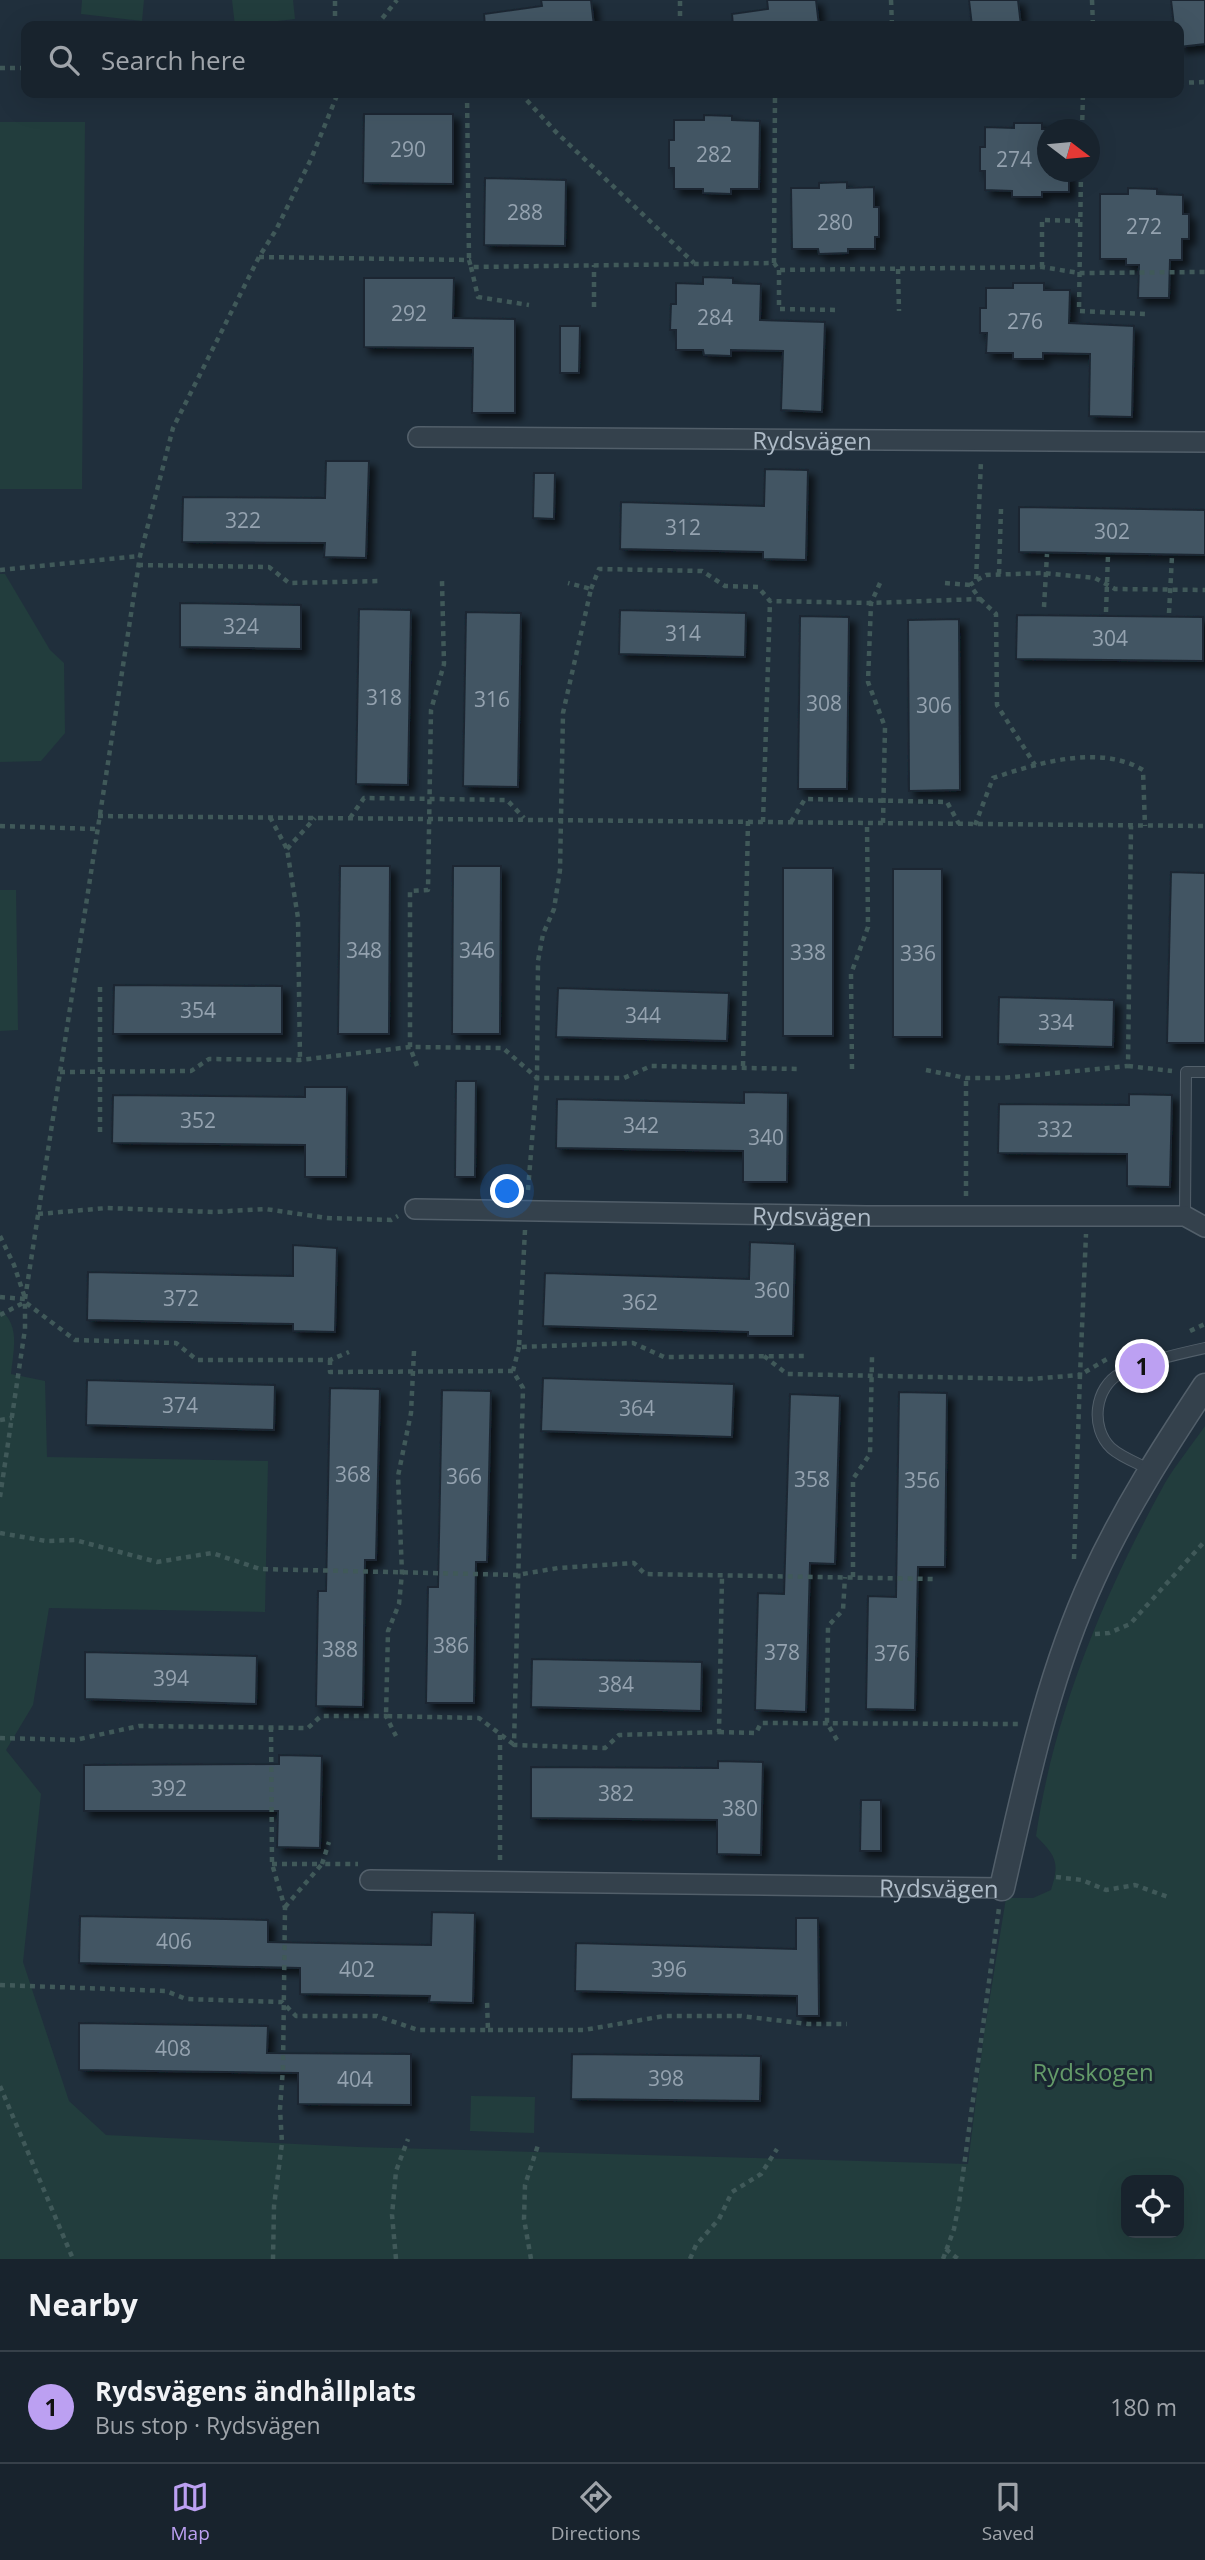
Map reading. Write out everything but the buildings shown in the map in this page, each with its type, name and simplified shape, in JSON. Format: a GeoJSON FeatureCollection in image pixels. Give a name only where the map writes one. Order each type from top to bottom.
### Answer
{"type":"FeatureCollection","features":[{"type":"Feature","properties":{"kind":"street","name":"Rydsvägen"},"geometry":{"type":"LineString","coordinates":[[418,437],[1205,442]]}},
{"type":"Feature","properties":{"kind":"street","name":"Rydsvägen"},"geometry":{"type":"LineString","coordinates":[[415,1209],[1185,1216],[1205,1227]]}},
{"type":"Feature","properties":{"kind":"street","name":"Rydsvägen"},"geometry":{"type":"LineString","coordinates":[[370,1880],[1002,1888],[1039,1732],[1065,1648],[1092,1580],[1119,1524],[1150,1470],[1205,1386]]}},
{"type":"Feature","properties":{"kind":"lane"},"geometry":{"type":"LineString","coordinates":[[1185,1216],[1186,1072],[1205,1072]]}},
{"type":"Feature","properties":{"kind":"lane"},"geometry":{"type":"LineString","coordinates":[[1150,1470],[1113,1450],[1104,1439],[1098,1419],[1103,1390],[1120,1374],[1205,1348]]}},
{"type":"Feature","properties":{"kind":"path"},"geometry":{"type":"LineString","coordinates":[[335,0],[335,21]]}},
{"type":"Feature","properties":{"kind":"path"},"geometry":{"type":"LineString","coordinates":[[380,21],[397,0]]}},
{"type":"Feature","properties":{"kind":"path"},"geometry":{"type":"LineString","coordinates":[[680,0],[680,21]]}},
{"type":"Feature","properties":{"kind":"path"},"geometry":{"type":"LineString","coordinates":[[891,0],[892,21]]}},
{"type":"Feature","properties":{"kind":"path"},"geometry":{"type":"LineString","coordinates":[[1092,0],[1093,21]]}},
{"type":"Feature","properties":{"kind":"path"},"geometry":{"type":"LineString","coordinates":[[0,68],[21,68]]}},
{"type":"Feature","properties":{"kind":"path"},"geometry":{"type":"LineString","coordinates":[[1184,83],[1205,82]]}},
{"type":"Feature","properties":{"kind":"path"},"geometry":{"type":"LineString","coordinates":[[0,1497],[25,1329],[25,1301],[140,556],[173,428],[259,257],[288,206],[336,98]]}},
{"type":"Feature","properties":{"kind":"path"},"geometry":{"type":"LineString","coordinates":[[467,98],[469,260],[478,297],[529,306]]}},
{"type":"Feature","properties":{"kind":"path"},"geometry":{"type":"LineString","coordinates":[[525,98],[556,132],[695,264]]}},
{"type":"Feature","properties":{"kind":"path"},"geometry":{"type":"LineString","coordinates":[[775,98],[774,264],[779,270],[779,309],[838,310]]}},
{"type":"Feature","properties":{"kind":"path"},"geometry":{"type":"LineString","coordinates":[[1082,119],[1083,98]]}},
{"type":"Feature","properties":{"kind":"path"},"geometry":{"type":"LineString","coordinates":[[1081,182],[1079,311],[1145,314]]}},
{"type":"Feature","properties":{"kind":"path"},"geometry":{"type":"LineString","coordinates":[[1042,267],[1042,220],[1080,221]]}},
{"type":"Feature","properties":{"kind":"path"},"geometry":{"type":"LineString","coordinates":[[259,257],[469,260]]}},
{"type":"Feature","properties":{"kind":"path"},"geometry":{"type":"LineString","coordinates":[[471,267],[774,264]]}},
{"type":"Feature","properties":{"kind":"path"},"geometry":{"type":"LineString","coordinates":[[594,265],[594,307]]}},
{"type":"Feature","properties":{"kind":"path"},"geometry":{"type":"LineString","coordinates":[[779,270],[1042,267],[1079,273],[1205,272]]}},
{"type":"Feature","properties":{"kind":"path"},"geometry":{"type":"LineString","coordinates":[[898,269],[899,312]]}},
{"type":"Feature","properties":{"kind":"path"},"geometry":{"type":"LineString","coordinates":[[976,581],[982,441]]}},
{"type":"Feature","properties":{"kind":"path"},"geometry":{"type":"LineString","coordinates":[[999,574],[1001,509]]}},
{"type":"Feature","properties":{"kind":"path"},"geometry":{"type":"LineString","coordinates":[[1044,607],[1047,554]]}},
{"type":"Feature","properties":{"kind":"path"},"geometry":{"type":"LineString","coordinates":[[1106,612],[1108,555]]}},
{"type":"Feature","properties":{"kind":"path"},"geometry":{"type":"LineString","coordinates":[[0,570],[140,556]]}},
{"type":"Feature","properties":{"kind":"path"},"geometry":{"type":"LineString","coordinates":[[1169,613],[1172,556]]}},
{"type":"Feature","properties":{"kind":"path"},"geometry":{"type":"LineString","coordinates":[[138,565],[269,568],[289,583],[382,581]]}},
{"type":"Feature","properties":{"kind":"path"},"geometry":{"type":"LineString","coordinates":[[514,1745],[523,1388],[513,1371],[519,1347],[526,1210],[537,1078],[538,961],[544,934],[554,909],[560,870],[563,713],[591,589],[599,569],[702,571],[725,586],[758,587],[769,601],[763,821]]}},
{"type":"Feature","properties":{"kind":"path"},"geometry":{"type":"LineString","coordinates":[[945,583],[970,585],[986,575],[1045,573],[1095,578],[1115,589],[1205,590]]}},
{"type":"Feature","properties":{"kind":"path"},"geometry":{"type":"LineString","coordinates":[[417,1066],[410,1047],[410,891],[428,890],[431,710],[444,664],[442,581]]}},
{"type":"Feature","properties":{"kind":"path"},"geometry":{"type":"LineString","coordinates":[[568,583],[591,589]]}},
{"type":"Feature","properties":{"kind":"path"},"geometry":{"type":"LineString","coordinates":[[880,583],[871,603],[868,682],[885,727],[883,824]]}},
{"type":"Feature","properties":{"kind":"path"},"geometry":{"type":"LineString","coordinates":[[970,585],[996,614],[997,705],[1035,766]]}},
{"type":"Feature","properties":{"kind":"path"},"geometry":{"type":"LineString","coordinates":[[769,601],[871,603],[980,599]]}},
{"type":"Feature","properties":{"kind":"path"},"geometry":{"type":"LineString","coordinates":[[975,825],[993,778],[1035,766],[1096,756],[1127,761],[1143,770],[1145,826]]}},
{"type":"Feature","properties":{"kind":"path"},"geometry":{"type":"LineString","coordinates":[[350,818],[364,798],[507,800],[524,819]]}},
{"type":"Feature","properties":{"kind":"path"},"geometry":{"type":"LineString","coordinates":[[791,822],[805,799],[947,802],[960,825]]}},
{"type":"Feature","properties":{"kind":"path"},"geometry":{"type":"LineString","coordinates":[[98,816],[563,818],[1205,826]]}},
{"type":"Feature","properties":{"kind":"path"},"geometry":{"type":"LineString","coordinates":[[270,817],[287,849],[298,918],[300,1060]]}},
{"type":"Feature","properties":{"kind":"path"},"geometry":{"type":"LineString","coordinates":[[287,849],[315,817]]}},
{"type":"Feature","properties":{"kind":"path"},"geometry":{"type":"LineString","coordinates":[[743,1066],[748,821]]}},
{"type":"Feature","properties":{"kind":"path"},"geometry":{"type":"LineString","coordinates":[[852,1069],[851,974],[868,927],[867,823]]}},
{"type":"Feature","properties":{"kind":"path"},"geometry":{"type":"LineString","coordinates":[[1128,1066],[1130,825]]}},
{"type":"Feature","properties":{"kind":"path"},"geometry":{"type":"LineString","coordinates":[[0,827],[96,828]]}},
{"type":"Feature","properties":{"kind":"path"},"geometry":{"type":"LineString","coordinates":[[100,987],[100,1137]]}},
{"type":"Feature","properties":{"kind":"path"},"geometry":{"type":"LineString","coordinates":[[60,1072],[191,1071],[209,1059],[300,1060],[410,1047],[503,1048],[537,1078],[624,1078],[651,1066],[799,1069]]}},
{"type":"Feature","properties":{"kind":"path"},"geometry":{"type":"LineString","coordinates":[[926,1070],[966,1078],[1003,1078],[1128,1066],[1186,1072]]}},
{"type":"Feature","properties":{"kind":"path"},"geometry":{"type":"LineString","coordinates":[[966,1078],[966,1216]]}},
{"type":"Feature","properties":{"kind":"path"},"geometry":{"type":"LineString","coordinates":[[38,1214],[107,1208],[213,1212],[265,1209],[327,1218],[391,1220],[415,1209]]}},
{"type":"Feature","properties":{"kind":"path"},"geometry":{"type":"LineString","coordinates":[[1074,1560],[1087,1216]]}},
{"type":"Feature","properties":{"kind":"path"},"geometry":{"type":"LineString","coordinates":[[0,1236],[14,1265],[25,1301]]}},
{"type":"Feature","properties":{"kind":"path"},"geometry":{"type":"LineString","coordinates":[[0,1297],[25,1301],[75,1340],[176,1343],[197,1360],[330,1360],[349,1352]]}},
{"type":"Feature","properties":{"kind":"path"},"geometry":{"type":"LineString","coordinates":[[0,1315],[25,1301]]}},
{"type":"Feature","properties":{"kind":"path"},"geometry":{"type":"LineString","coordinates":[[1191,1331],[1205,1324]]}},
{"type":"Feature","properties":{"kind":"path"},"geometry":{"type":"LineString","coordinates":[[519,1347],[633,1343],[664,1357],[804,1356]]}},
{"type":"Feature","properties":{"kind":"path"},"geometry":{"type":"LineString","coordinates":[[397,1736],[386,1716],[388,1631],[399,1604],[402,1573],[398,1476],[411,1413],[414,1351]]}},
{"type":"Feature","properties":{"kind":"path"},"geometry":{"type":"LineString","coordinates":[[764,1356],[787,1374],[1030,1379],[1080,1375],[1110,1358]]}},
{"type":"Feature","properties":{"kind":"path"},"geometry":{"type":"LineString","coordinates":[[853,1577],[853,1479],[870,1454],[872,1357]]}},
{"type":"Feature","properties":{"kind":"path"},"geometry":{"type":"LineString","coordinates":[[330,1360],[330,1372],[513,1371]]}},
{"type":"Feature","properties":{"kind":"path"},"geometry":{"type":"LineString","coordinates":[[0,1420],[12,1418]]}},
{"type":"Feature","properties":{"kind":"path"},"geometry":{"type":"LineString","coordinates":[[0,1533],[46,1541],[75,1540],[157,1562],[212,1553],[260,1569],[517,1575],[584,1565],[634,1563],[645,1574],[934,1579]]}},
{"type":"Feature","properties":{"kind":"path"},"geometry":{"type":"LineString","coordinates":[[1087,1634],[1109,1633],[1130,1624],[1205,1541]]}},
{"type":"Feature","properties":{"kind":"path"},"geometry":{"type":"LineString","coordinates":[[719,1732],[722,1576]]}},
{"type":"Feature","properties":{"kind":"path"},"geometry":{"type":"LineString","coordinates":[[837,1740],[827,1723],[828,1626],[842,1610],[845,1577]]}},
{"type":"Feature","properties":{"kind":"path"},"geometry":{"type":"LineString","coordinates":[[0,1738],[75,1740],[139,1726],[308,1728],[321,1716],[479,1718],[514,1745],[605,1748],[619,1735],[756,1733],[761,1723],[1020,1724],[1017,1737]]}},
{"type":"Feature","properties":{"kind":"path"},"geometry":{"type":"LineString","coordinates":[[271,1727],[272,1864],[285,1908],[280,2109],[282,2143],[274,2206],[273,2259]]}},
{"type":"Feature","properties":{"kind":"path"},"geometry":{"type":"LineString","coordinates":[[499,1882],[500,1734]]}},
{"type":"Feature","properties":{"kind":"path"},"geometry":{"type":"LineString","coordinates":[[285,1908],[322,1864],[329,1842]]}},
{"type":"Feature","properties":{"kind":"path"},"geometry":{"type":"LineString","coordinates":[[272,1864],[370,1865],[370,1880]]}},
{"type":"Feature","properties":{"kind":"path"},"geometry":{"type":"LineString","coordinates":[[1056,1877],[1082,1880],[1106,1890],[1135,1885],[1168,1897]]}},
{"type":"Feature","properties":{"kind":"path"},"geometry":{"type":"LineString","coordinates":[[943,2259],[954,2229],[959,2203],[1002,1888]]}},
{"type":"Feature","properties":{"kind":"path"},"geometry":{"type":"LineString","coordinates":[[0,1985],[166,1990],[186,1999],[282,2002],[296,2016],[377,2017],[418,2030],[584,2030],[664,2017],[741,2016],[807,2024],[847,2024]]}},
{"type":"Feature","properties":{"kind":"path"},"geometry":{"type":"LineString","coordinates":[[487,2001],[488,2030]]}},
{"type":"Feature","properties":{"kind":"path"},"geometry":{"type":"LineString","coordinates":[[0,2086],[73,2259]]}},
{"type":"Feature","properties":{"kind":"path"},"geometry":{"type":"LineString","coordinates":[[396,2259],[393,2204],[396,2171],[408,2139]]}},
{"type":"Feature","properties":{"kind":"path"},"geometry":{"type":"LineString","coordinates":[[531,2259],[524,2218],[525,2185],[539,2141]]}},
{"type":"Feature","properties":{"kind":"path"},"geometry":{"type":"LineString","coordinates":[[690,2259],[696,2245],[719,2220],[732,2192],[761,2174],[777,2150]]}},
{"type":"Feature","properties":{"kind":"path"},"geometry":{"type":"LineString","coordinates":[[946,2249],[958,2259]]}},
{"type":"Feature","properties":{"kind":"green space"},"geometry":{"type":"Polygon","coordinates":[[[82,0],[144,0],[142,21],[81,14],[82,0]]]}},
{"type":"Feature","properties":{"kind":"green space"},"geometry":{"type":"Polygon","coordinates":[[[232,0],[293,0],[295,19],[234,21],[232,0]]]}},
{"type":"Feature","properties":{"kind":"green space"},"geometry":{"type":"Polygon","coordinates":[[[0,122],[85,122],[82,489],[0,489],[0,122]]]}},
{"type":"Feature","properties":{"kind":"green space"},"geometry":{"type":"Polygon","coordinates":[[[0,574],[5,574],[50,650],[64,663],[65,733],[41,761],[0,762],[0,574]]]}},
{"type":"Feature","properties":{"kind":"green space"},"geometry":{"type":"Polygon","coordinates":[[[0,890],[16,890],[18,1030],[0,1031],[0,890]]]}},
{"type":"Feature","properties":{"kind":"green space","name":"Rydskogen"},"geometry":{"type":"Polygon","coordinates":[[[0,1310],[7,1316],[13,1331],[11,1374],[45,1381],[47,1457],[268,1461],[265,1612],[49,1608],[33,1705],[6,1750],[41,1794],[23,1962],[69,2101],[106,2135],[358,2147],[968,2164],[984,2034],[1006,1898],[1033,1898],[1051,1890],[1054,1880],[1052,1854],[1036,1836],[1055,1744],[1069,1699],[1103,1610],[1143,1524],[1170,1476],[1205,1426],[1205,2259],[0,2259],[0,1310]]]}},
{"type":"Feature","properties":{"kind":"green space"},"geometry":{"type":"Polygon","coordinates":[[[471,2096],[535,2097],[534,2133],[470,2131],[471,2096]]]}},
{"type":"Feature","properties":{"kind":"place","name":"Rydsvägens ändhållplats"},"geometry":{"type":"Point","coordinates":[1142,1366]}}]}
